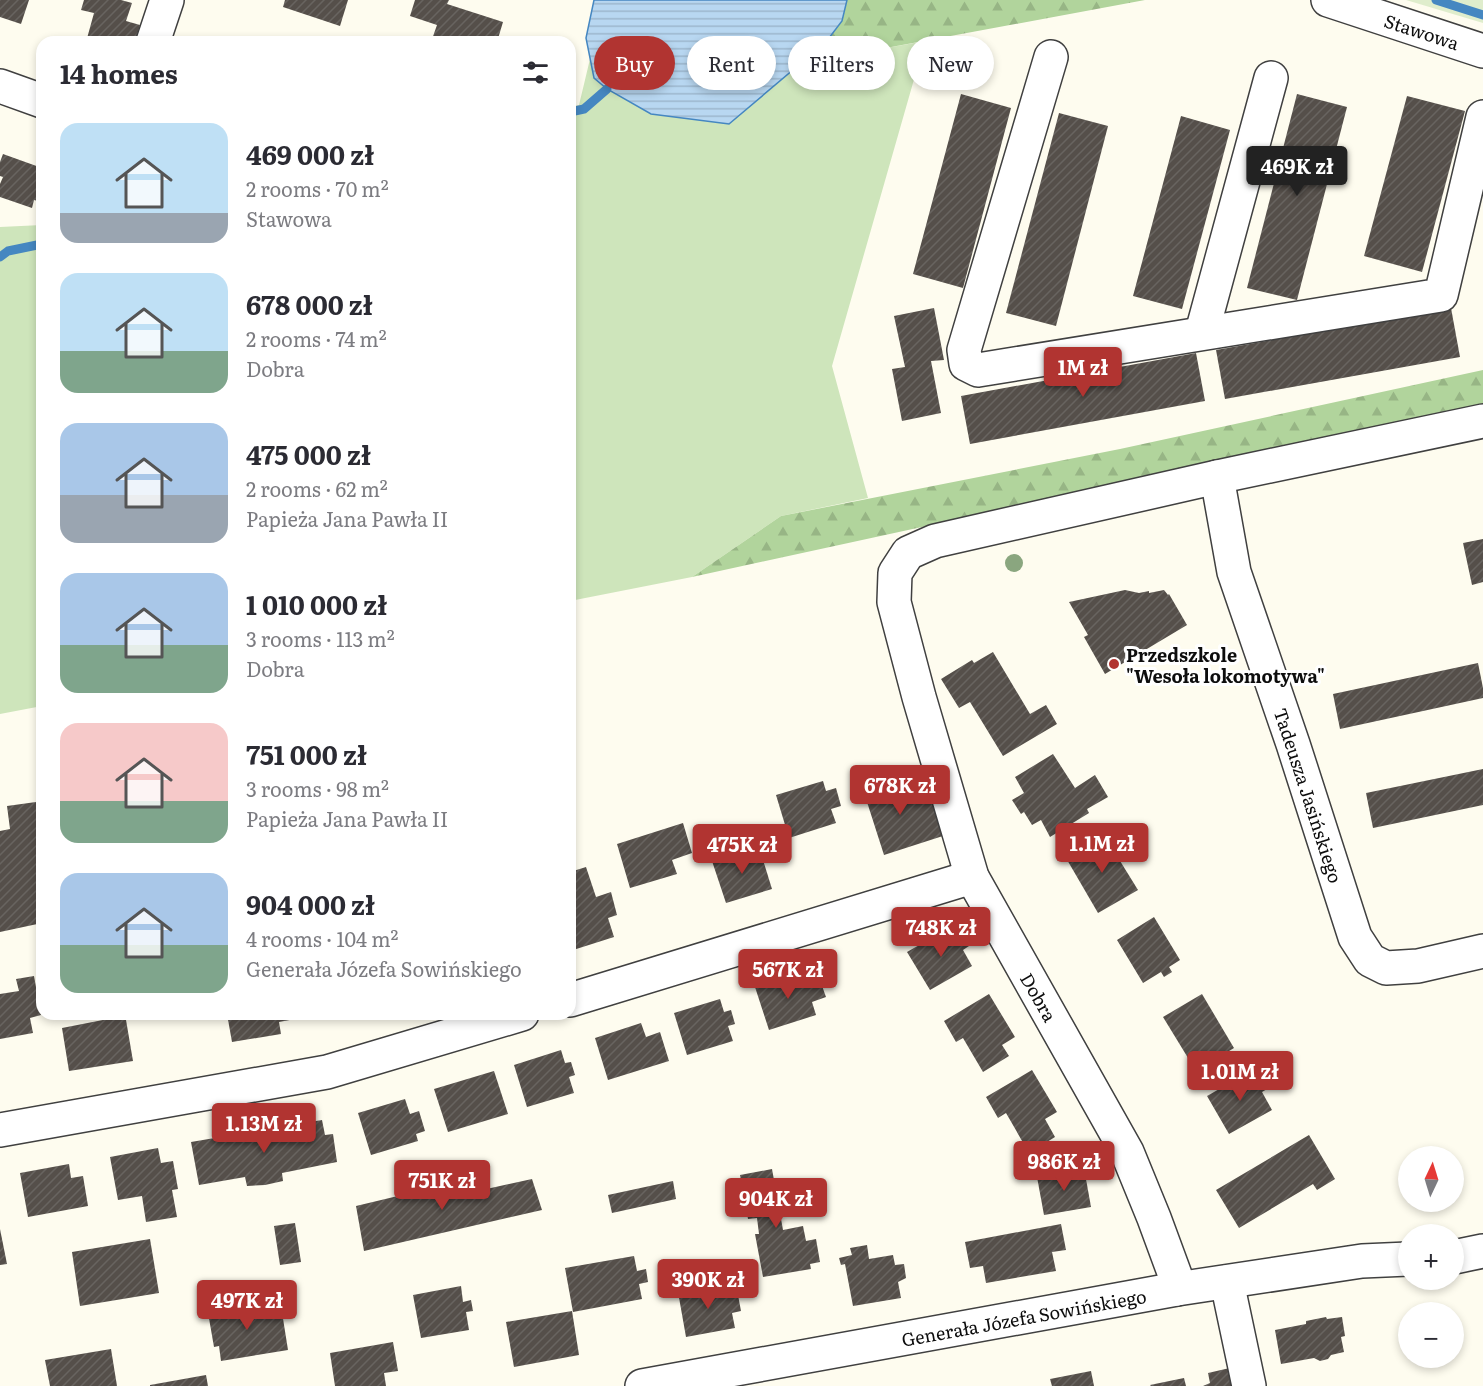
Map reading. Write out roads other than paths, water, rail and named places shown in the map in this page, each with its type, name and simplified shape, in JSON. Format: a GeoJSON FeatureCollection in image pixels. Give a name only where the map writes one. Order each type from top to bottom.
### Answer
{"type":"FeatureCollection","features":[{"type":"Feature","properties":{"kind":"street"},"geometry":{"type":"LineString","coordinates":[[155,36],[167,0]]}},
{"type":"Feature","properties":{"kind":"street","name":"Stawowa"},"geometry":{"type":"LineString","coordinates":[[1328,0],[1483,51]]}},
{"type":"Feature","properties":{"kind":"street"},"geometry":{"type":"LineString","coordinates":[[1051,57],[964,350],[966,364],[978,370],[1441,295],[1483,117]]}},
{"type":"Feature","properties":{"kind":"street"},"geometry":{"type":"LineString","coordinates":[[1202,332],[1271,78]]}},
{"type":"Feature","properties":{"kind":"street"},"geometry":{"type":"LineString","coordinates":[[0,86],[36,99]]}},
{"type":"Feature","properties":{"kind":"street"},"geometry":{"type":"LineString","coordinates":[[1218,477],[1483,421]]}},
{"type":"Feature","properties":{"kind":"street","name":"Dobra"},"geometry":{"type":"LineString","coordinates":[[1177,1289],[1175,1275],[1127,1152],[972,878],[919,698],[894,602],[895,573],[908,553],[935,541],[1218,477]]}},
{"type":"Feature","properties":{"kind":"street","name":"Tadeusza Jasińskiego"},"geometry":{"type":"LineString","coordinates":[[1218,477],[1234,572],[1293,744],[1354,936],[1370,960],[1386,968],[1418,966],[1483,951]]}},
{"type":"Feature","properties":{"kind":"street"},"geometry":{"type":"LineString","coordinates":[[576,998],[972,878]]}},
{"type":"Feature","properties":{"kind":"street"},"geometry":{"type":"LineString","coordinates":[[0,1130],[327,1072],[502,1020]]}},
{"type":"Feature","properties":{"kind":"street"},"geometry":{"type":"LineString","coordinates":[[1464,1255],[1483,1251]]}},
{"type":"Feature","properties":{"kind":"street","name":"Generała Józefa Sowińskiego"},"geometry":{"type":"LineString","coordinates":[[642,1386],[1177,1289],[1362,1261],[1398,1259]]}},
{"type":"Feature","properties":{"kind":"street"},"geometry":{"type":"LineString","coordinates":[[1227,1282],[1249,1386]]}},
{"type":"Feature","properties":{"kind":"water"},"geometry":{"type":"Polygon","coordinates":[[[594,0],[847,0],[842,21],[831,36],[788,36],[788,74],[776,84],[776,36],[687,36],[687,90],[769,90],[729,124],[651,114],[609,90],[675,90],[675,36],[594,36],[594,78],[586,38],[594,0]]]}},
{"type":"Feature","properties":{"kind":"waterway"},"geometry":{"type":"LineString","coordinates":[[1436,0],[1483,15]]}},
{"type":"Feature","properties":{"kind":"waterway"},"geometry":{"type":"LineString","coordinates":[[576,111],[584,109],[606,90]]}},
{"type":"Feature","properties":{"kind":"waterway"},"geometry":{"type":"LineString","coordinates":[[0,257],[8,251],[36,245]]}},
{"type":"Feature","properties":{"kind":"place","name":"Przedszkole \"Wesoła lokomotywa\""},"geometry":{"type":"Point","coordinates":[1114,664]}}]}
